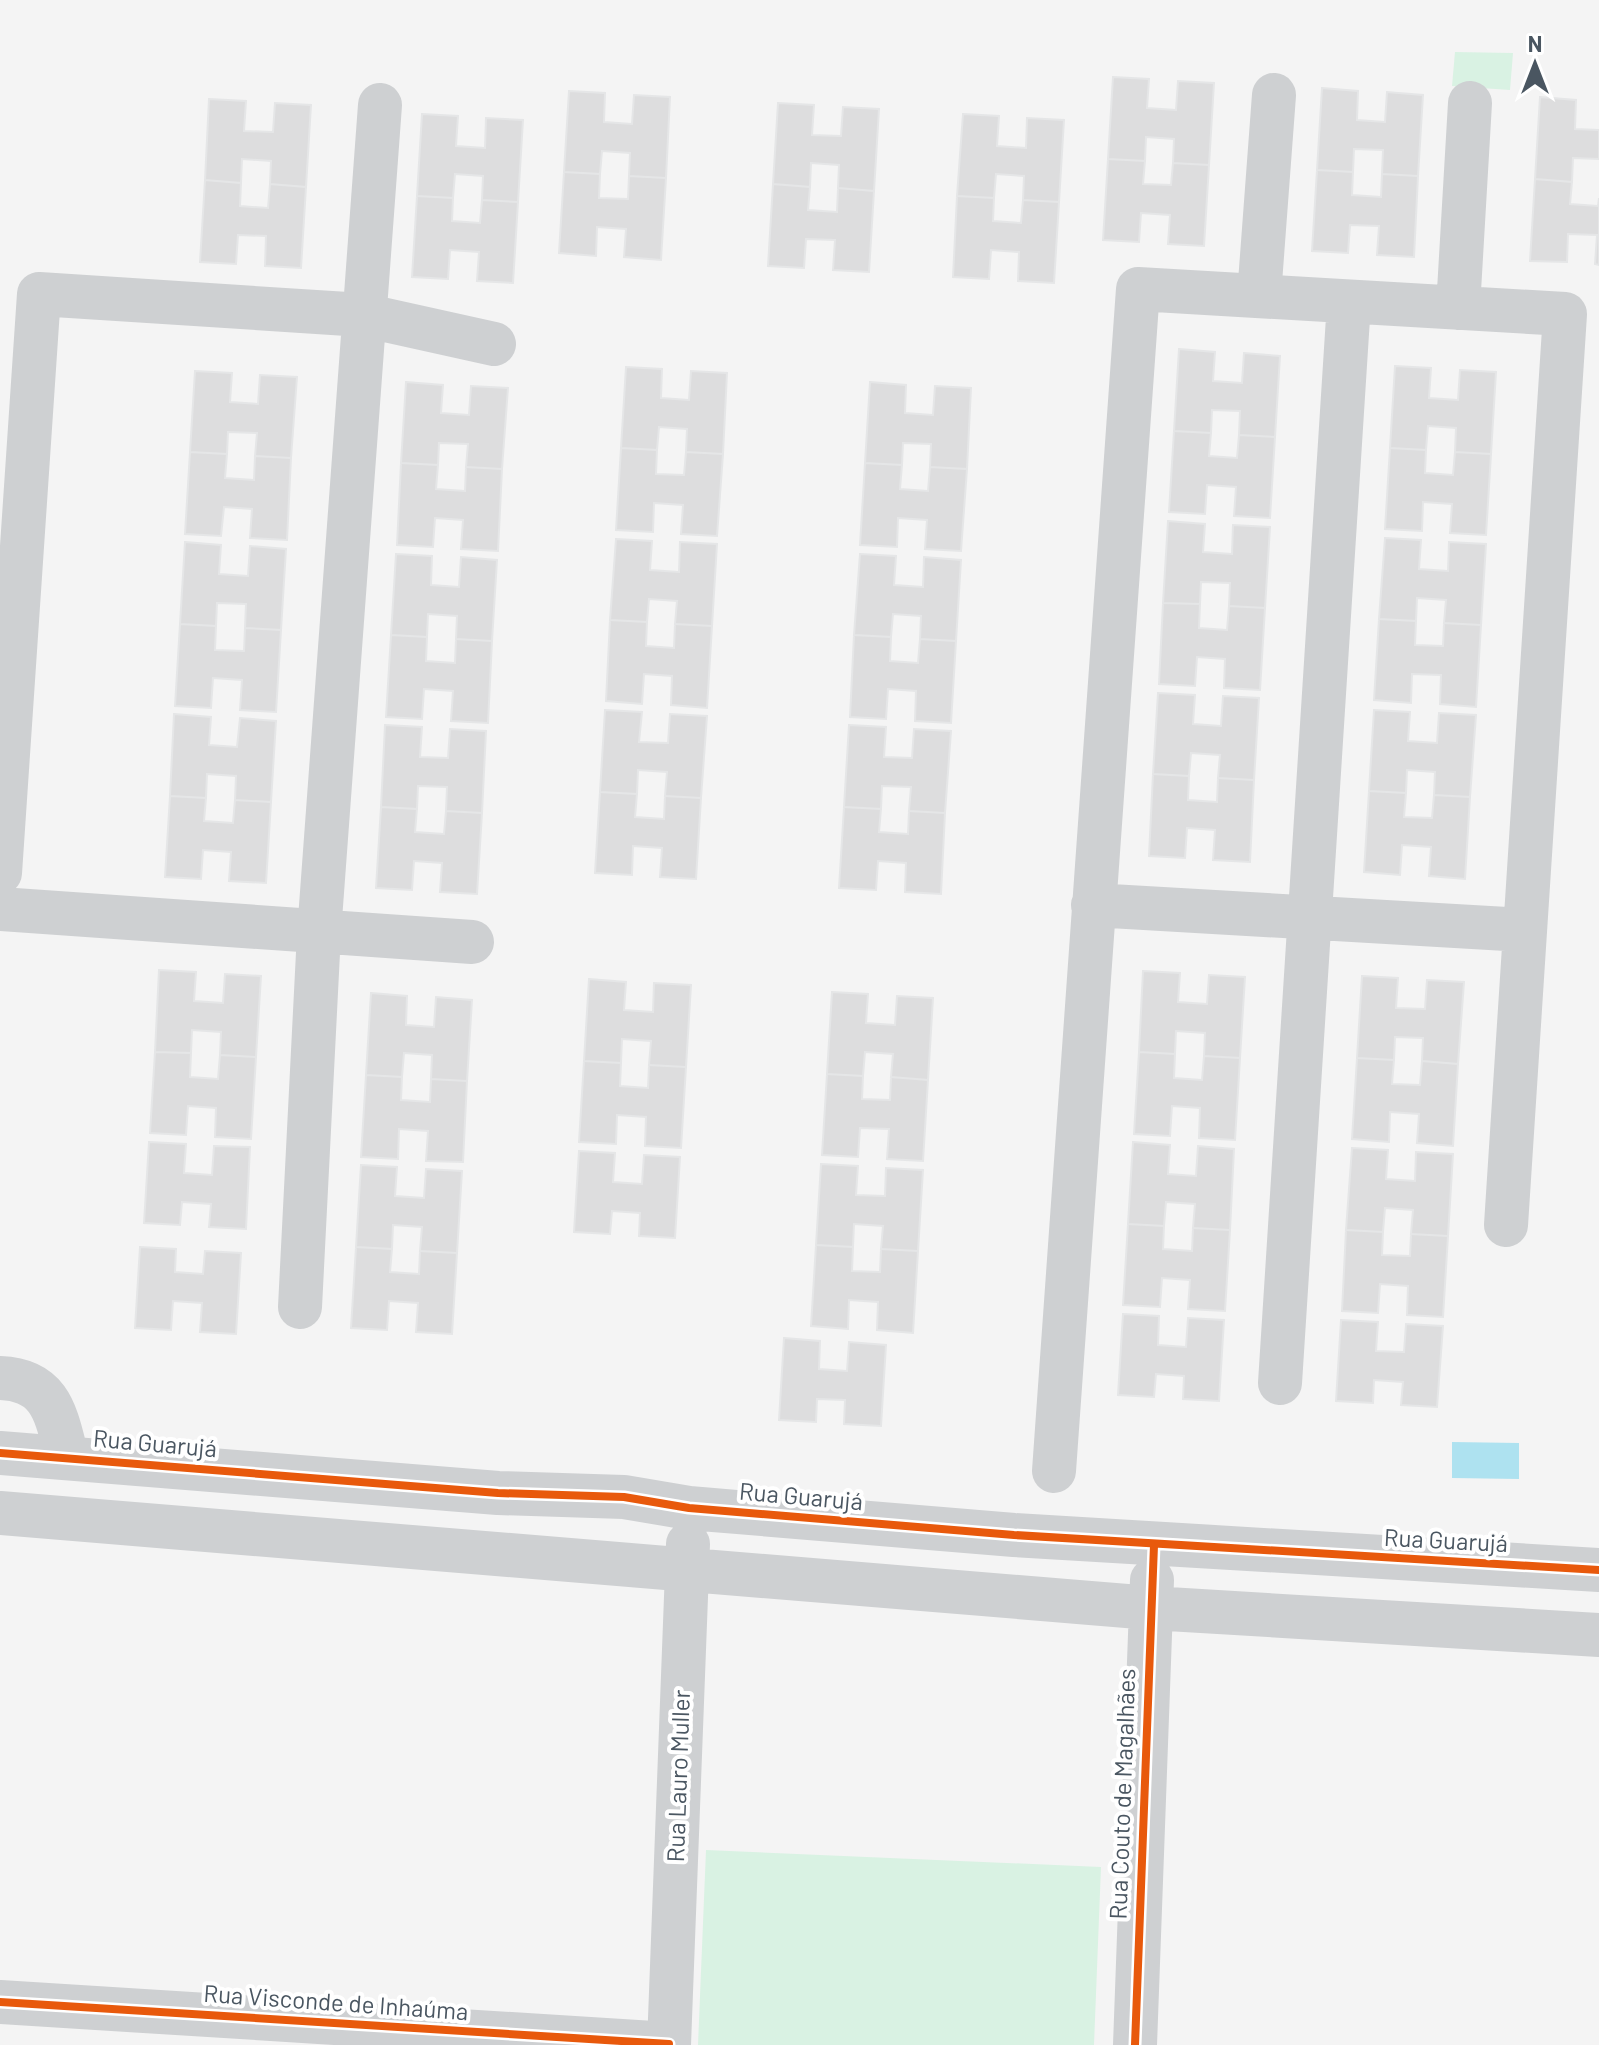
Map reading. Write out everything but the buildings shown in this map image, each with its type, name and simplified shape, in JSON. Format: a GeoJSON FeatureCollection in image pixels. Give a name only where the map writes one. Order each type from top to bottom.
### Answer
{"type":"FeatureCollection","features":[{"type":"Feature","properties":{"kind":"street"},"geometry":{"type":"LineString","coordinates":[[1259,296],[1274,95]]}},
{"type":"Feature","properties":{"kind":"street"},"geometry":{"type":"LineString","coordinates":[[1458,308],[1470,103]]}},
{"type":"Feature","properties":{"kind":"street"},"geometry":{"type":"LineString","coordinates":[[300,1307],[319,933],[380,105]]}},
{"type":"Feature","properties":{"kind":"street"},"geometry":{"type":"LineString","coordinates":[[1054,1471],[1138,289],[1565,314],[1506,1225]]}},
{"type":"Feature","properties":{"kind":"street"},"geometry":{"type":"LineString","coordinates":[[0,873],[39,294],[363,315],[494,344]]}},
{"type":"Feature","properties":{"kind":"street"},"geometry":{"type":"LineString","coordinates":[[1280,1383],[1349,302]]}},
{"type":"Feature","properties":{"kind":"street"},"geometry":{"type":"LineString","coordinates":[[1093,905],[1524,930]]}},
{"type":"Feature","properties":{"kind":"street"},"geometry":{"type":"LineString","coordinates":[[0,909],[472,942]]}},
{"type":"Feature","properties":{"kind":"street"},"geometry":{"type":"LineString","coordinates":[[0,1378],[41,1390],[54,1408],[67,1457]]}},
{"type":"Feature","properties":{"kind":"street","name":"Rua Guarujá"},"geometry":{"type":"LineString","coordinates":[[0,1453],[498,1493],[624,1497],[689,1508],[1154,1545],[1599,1570]]}},
{"type":"Feature","properties":{"kind":"street","name":"Rua Lauro Muller"},"geometry":{"type":"LineString","coordinates":[[669,2045],[689,1508]]}},
{"type":"Feature","properties":{"kind":"street"},"geometry":{"type":"LineString","coordinates":[[0,1513],[1151,1608],[1599,1635]]}},
{"type":"Feature","properties":{"kind":"street","name":"Rua Couto de Magalhães"},"geometry":{"type":"LineString","coordinates":[[1135,2045],[1154,1545]]}},
{"type":"Feature","properties":{"kind":"street","name":"Rua Visconde de Inhaúma"},"geometry":{"type":"LineString","coordinates":[[0,2002],[669,2045]]}},
{"type":"Feature","properties":{"kind":"green space"},"geometry":{"type":"Polygon","coordinates":[[[1455,52],[1513,53],[1510,90],[1452,86],[1455,52]]]}},
{"type":"Feature","properties":{"kind":"green space"},"geometry":{"type":"Polygon","coordinates":[[[706,1850],[1101,1867],[1094,2045],[698,2045],[706,1850]]]}},
{"type":"Feature","properties":{"kind":"water"},"geometry":{"type":"Polygon","coordinates":[[[1452,1442],[1519,1443],[1519,1479],[1452,1478],[1452,1442]]]}},
{"type":"Feature","properties":{"kind":"cycle path"},"geometry":{"type":"LineString","coordinates":[[0,1453],[498,1493],[624,1497],[689,1508],[1014,1535],[1599,1570]]}},
{"type":"Feature","properties":{"kind":"cycle path"},"geometry":{"type":"LineString","coordinates":[[1135,2045],[1154,1545]]}},
{"type":"Feature","properties":{"kind":"cycle path"},"geometry":{"type":"LineString","coordinates":[[0,2002],[669,2044]]}}]}
